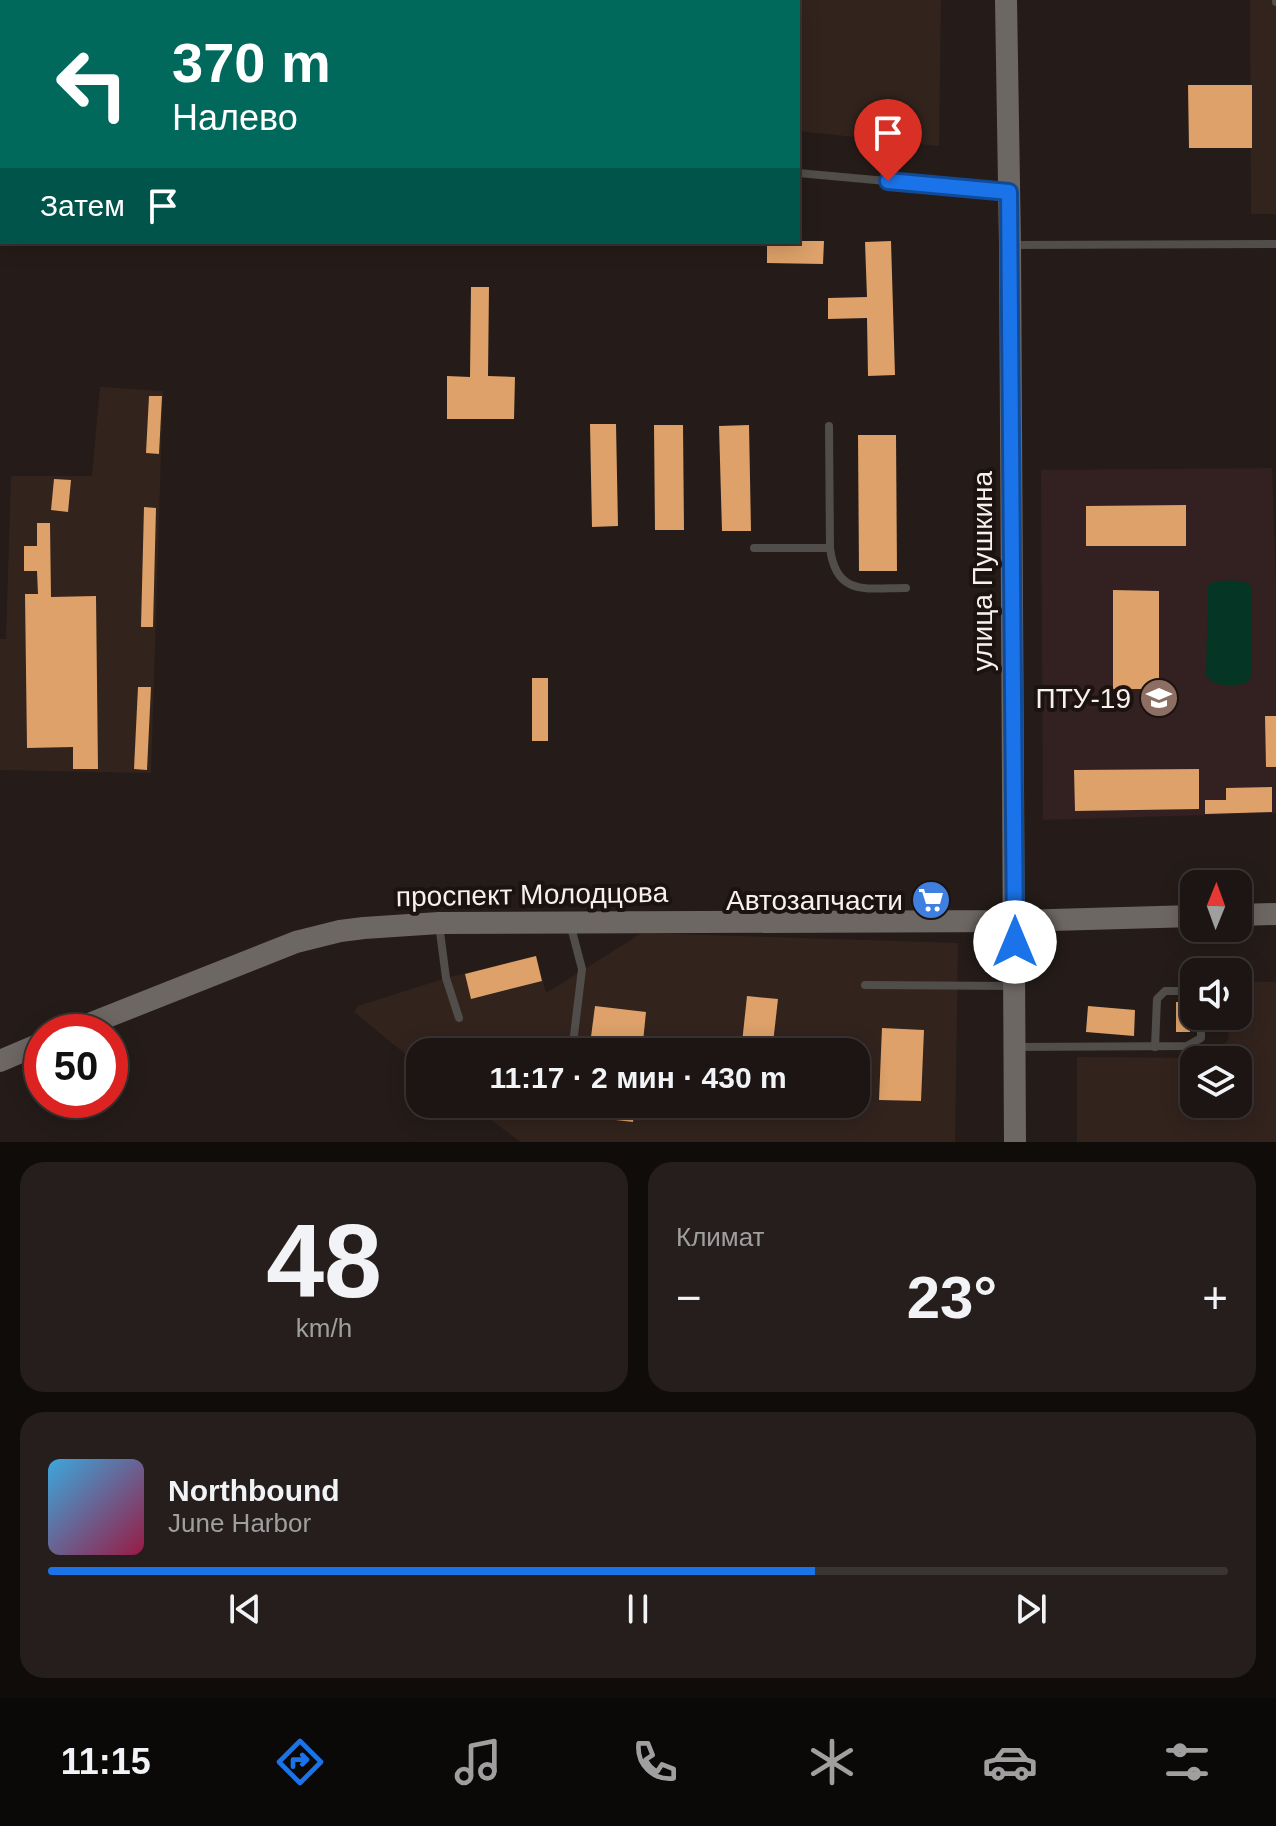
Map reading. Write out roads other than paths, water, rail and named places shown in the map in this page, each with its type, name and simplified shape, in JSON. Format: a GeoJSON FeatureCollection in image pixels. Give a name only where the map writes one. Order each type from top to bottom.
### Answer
{"type":"FeatureCollection","features":[{"type":"Feature","properties":{"kind":"main road","name":"улица Пушкина"},"geometry":{"type":"LineString","coordinates":[[1006,0],[1015,1142]]}},
{"type":"Feature","properties":{"kind":"main road"},"geometry":{"type":"LineString","coordinates":[[1252,915],[1276,914]]}},
{"type":"Feature","properties":{"kind":"main road","name":"проспект Молодцова"},"geometry":{"type":"LineString","coordinates":[[114,1014],[296,942],[364,928],[439,923],[1015,921],[1180,916]]}},
{"type":"Feature","properties":{"kind":"main road"},"geometry":{"type":"LineString","coordinates":[[0,1061],[24,1051]]}},
{"type":"Feature","properties":{"kind":"lane"},"geometry":{"type":"LineString","coordinates":[[800,173],[1009,192]]}},
{"type":"Feature","properties":{"kind":"lane"},"geometry":{"type":"LineString","coordinates":[[1010,245],[1276,244]]}},
{"type":"Feature","properties":{"kind":"lane"},"geometry":{"type":"LineString","coordinates":[[829,426],[832,564],[838,576],[849,585],[906,588]]}},
{"type":"Feature","properties":{"kind":"lane"},"geometry":{"type":"LineString","coordinates":[[754,548],[830,548]]}},
{"type":"Feature","properties":{"kind":"lane"},"geometry":{"type":"LineString","coordinates":[[570,922],[582,969],[574,1038]]}},
{"type":"Feature","properties":{"kind":"lane"},"geometry":{"type":"LineString","coordinates":[[439,923],[446,978],[459,1018]]}},
{"type":"Feature","properties":{"kind":"lane"},"geometry":{"type":"LineString","coordinates":[[865,985],[1015,986]]}},
{"type":"Feature","properties":{"kind":"lane"},"geometry":{"type":"LineString","coordinates":[[1155,1047],[1157,999],[1165,991],[1180,991]]}},
{"type":"Feature","properties":{"kind":"lane"},"geometry":{"type":"LineString","coordinates":[[1015,1047],[1187,1046],[1201,1038],[1201,1030]]}},
{"type":"Feature","properties":{"kind":"place","name":"ПТУ-19"},"geometry":{"type":"Point","coordinates":[1159,698]}},
{"type":"Feature","properties":{"kind":"place","name":"Автозапчасти"},"geometry":{"type":"Point","coordinates":[931,900]}}]}
